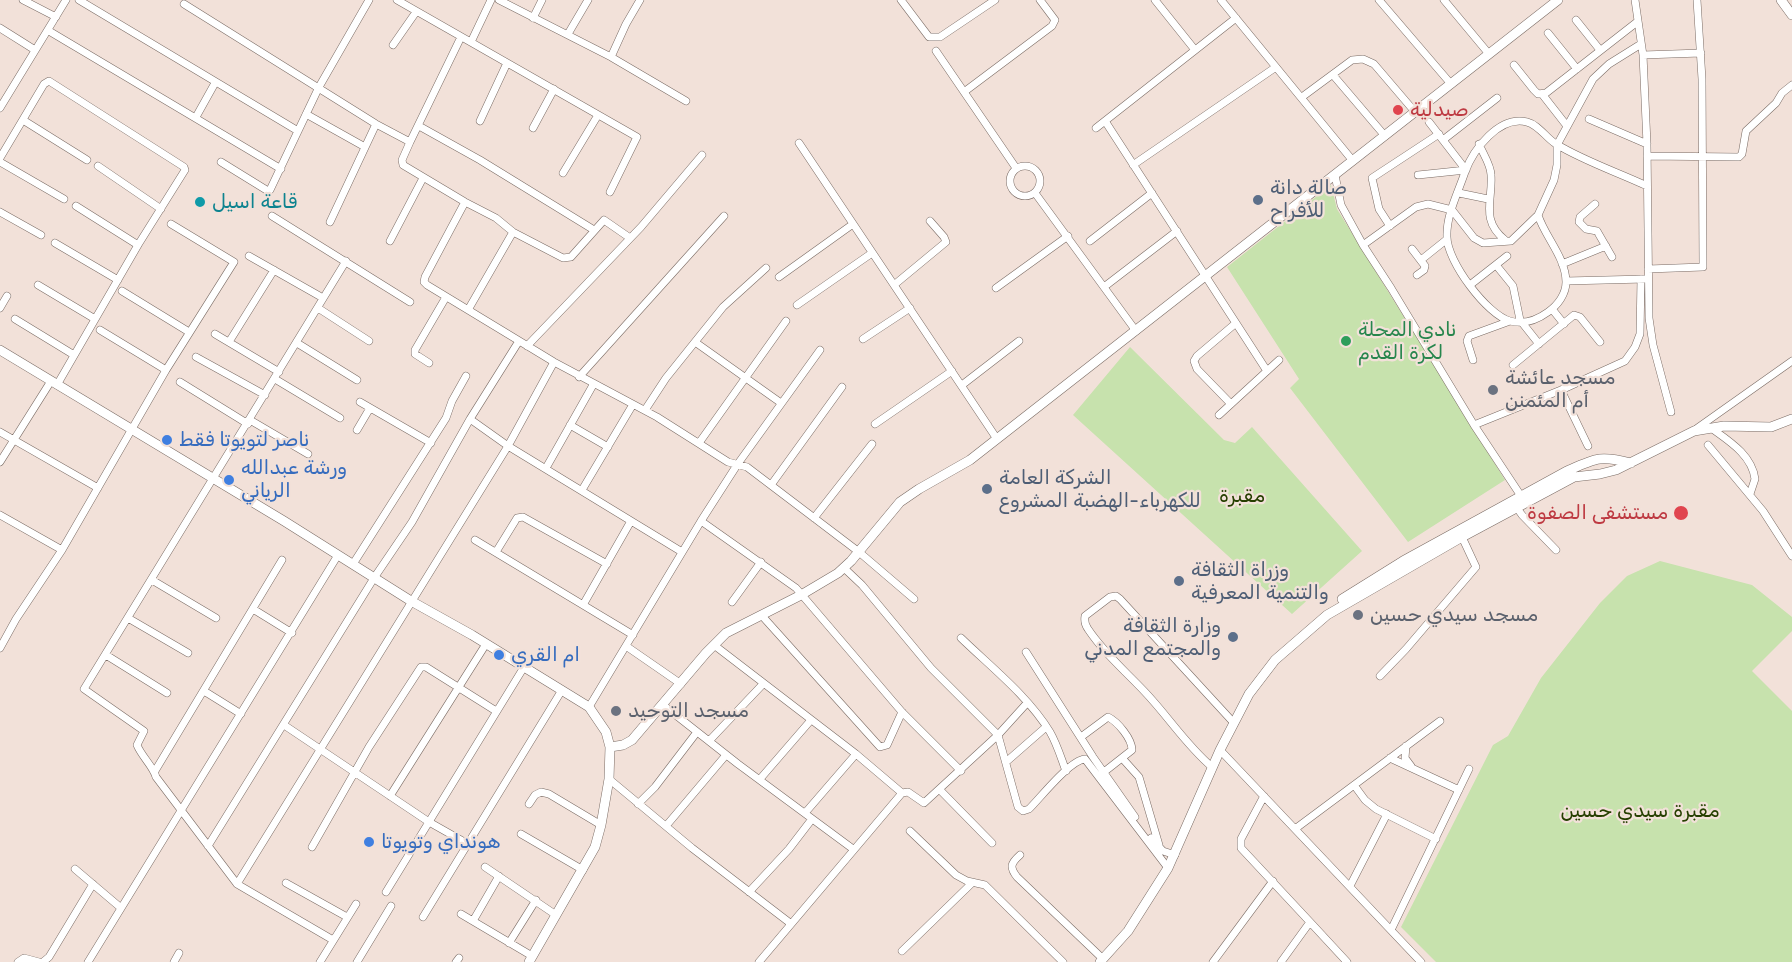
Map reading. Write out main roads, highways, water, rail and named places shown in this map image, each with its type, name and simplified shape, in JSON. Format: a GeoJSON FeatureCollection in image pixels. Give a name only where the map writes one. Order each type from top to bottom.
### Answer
{"type":"FeatureCollection","features":[{"type":"Feature","properties":{"kind":"place","name":"صيدلية"},"geometry":{"type":"Point","coordinates":[1398,110]}},
{"type":"Feature","properties":{"kind":"place","name":"صالة دانة للأفراح"},"geometry":{"type":"Point","coordinates":[1258,200]}},
{"type":"Feature","properties":{"kind":"place","name":"قاعة اسيل"},"geometry":{"type":"Point","coordinates":[200,202]}},
{"type":"Feature","properties":{"kind":"place","name":"نادي المحلة لكرة القدم"},"geometry":{"type":"Point","coordinates":[1346,341]}},
{"type":"Feature","properties":{"kind":"place","name":"مسجد عائشة أم المئمنن"},"geometry":{"type":"Point","coordinates":[1493,390]}},
{"type":"Feature","properties":{"kind":"place","name":"ناصر لتويوتا فقط"},"geometry":{"type":"Point","coordinates":[167,440]}},
{"type":"Feature","properties":{"kind":"place","name":"ورشة عبدالله الرياني"},"geometry":{"type":"Point","coordinates":[229,480]}},
{"type":"Feature","properties":{"kind":"place","name":"الشركة العامة للكهرباء-الهضبة المشروع"},"geometry":{"type":"Point","coordinates":[987,489]}},
{"type":"Feature","properties":{"kind":"place","name":"مستشفى الصفوة"},"geometry":{"type":"Point","coordinates":[1681,513]}},
{"type":"Feature","properties":{"kind":"place","name":"وزراة الثقافة والتنمية المعرفية"},"geometry":{"type":"Point","coordinates":[1179,581]}},
{"type":"Feature","properties":{"kind":"place","name":"مسجد سيدي حسين"},"geometry":{"type":"Point","coordinates":[1358,615]}},
{"type":"Feature","properties":{"kind":"place","name":"وزارة الثقافة والمجتمع المدني"},"geometry":{"type":"Point","coordinates":[1233,637]}},
{"type":"Feature","properties":{"kind":"place","name":"ام القري"},"geometry":{"type":"Point","coordinates":[499,655]}},
{"type":"Feature","properties":{"kind":"place","name":"مسجد التوحيد"},"geometry":{"type":"Point","coordinates":[616,711]}},
{"type":"Feature","properties":{"kind":"place","name":"هونداي وتويوتا"},"geometry":{"type":"Point","coordinates":[369,842]}},
{"type":"Feature","properties":{"kind":"park label","name":"مقبرة"},"geometry":{"type":"Point","coordinates":[1242,496]}},
{"type":"Feature","properties":{"kind":"park label","name":"مقبرة سيدي حسين"},"geometry":{"type":"Point","coordinates":[1640,811]}}]}
